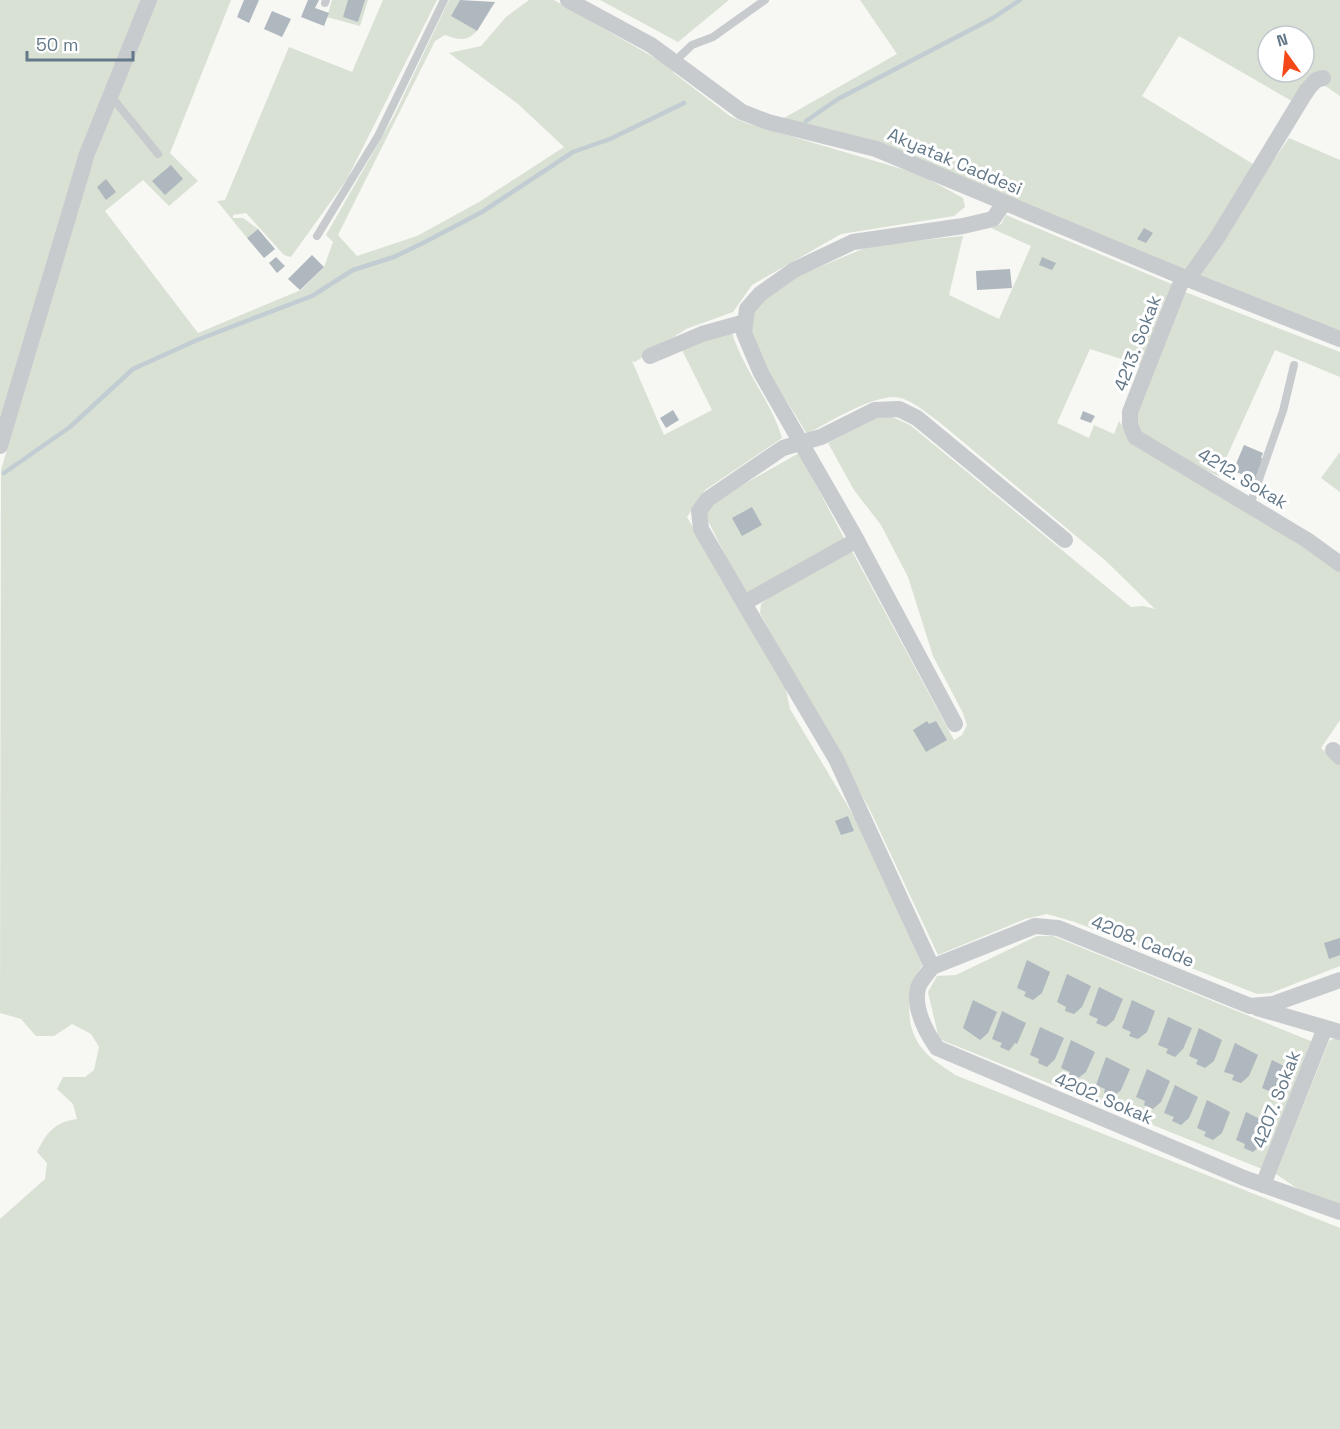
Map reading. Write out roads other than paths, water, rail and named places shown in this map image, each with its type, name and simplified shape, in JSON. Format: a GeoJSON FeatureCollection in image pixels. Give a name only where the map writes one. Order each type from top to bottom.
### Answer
{"type":"FeatureCollection","features":[{"type":"Feature","properties":{"kind":"street"},"geometry":{"type":"LineString","coordinates":[[0,446],[87,154],[149,0]]}},
{"type":"Feature","properties":{"kind":"street","name":"Akyatak Caddesi"},"geometry":{"type":"LineString","coordinates":[[568,0],[651,45],[675,61],[727,103],[742,111],[768,122],[876,149],[1186,278],[1340,339]]}},
{"type":"Feature","properties":{"kind":"street","name":"4213. Sokak"},"geometry":{"type":"LineString","coordinates":[[1130,424],[1130,412],[1186,278],[1217,238],[1306,90],[1323,78]]}},
{"type":"Feature","properties":{"kind":"street"},"geometry":{"type":"LineString","coordinates":[[955,724],[857,540],[761,373],[744,333],[745,322],[747,309],[760,294],[794,270],[853,242],[963,226],[993,219],[1004,202]]}},
{"type":"Feature","properties":{"kind":"street"},"geometry":{"type":"LineString","coordinates":[[650,356],[702,334],[745,322]]}},
{"type":"Feature","properties":{"kind":"street"},"geometry":{"type":"LineString","coordinates":[[932,967],[836,759],[701,529],[699,510],[708,499],[783,448],[821,437],[875,410],[899,409],[917,418],[1065,540]]}},
{"type":"Feature","properties":{"kind":"street","name":"4212. Sokak"},"geometry":{"type":"LineString","coordinates":[[1130,424],[1134,436],[1250,505],[1340,564]]}},
{"type":"Feature","properties":{"kind":"street"},"geometry":{"type":"LineString","coordinates":[[744,603],[857,540]]}},
{"type":"Feature","properties":{"kind":"street","name":"4208. Cadde"},"geometry":{"type":"LineString","coordinates":[[932,967],[1035,926],[1046,925],[1250,1006],[1332,1030]]}},
{"type":"Feature","properties":{"kind":"street","name":"4202. Sokak"},"geometry":{"type":"LineString","coordinates":[[932,967],[918,988],[919,1010],[925,1030],[937,1048],[1263,1185],[1340,1212]]}},
{"type":"Feature","properties":{"kind":"street"},"geometry":{"type":"LineString","coordinates":[[1250,1006],[1272,1004],[1340,980]]}},
{"type":"Feature","properties":{"kind":"street","name":"4207. Sokak"},"geometry":{"type":"LineString","coordinates":[[1263,1185],[1332,1030]]}},
{"type":"Feature","properties":{"kind":"lane"},"geometry":{"type":"LineString","coordinates":[[317,236],[378,136],[444,0]]}},
{"type":"Feature","properties":{"kind":"lane"},"geometry":{"type":"LineString","coordinates":[[675,61],[692,45],[713,37],[765,0]]}},
{"type":"Feature","properties":{"kind":"lane"},"geometry":{"type":"LineString","coordinates":[[109,95],[158,154]]}},
{"type":"Feature","properties":{"kind":"lane"},"geometry":{"type":"LineString","coordinates":[[1250,505],[1283,411],[1294,365]]}},
{"type":"Feature","properties":{"kind":"waterway"},"geometry":{"type":"LineString","coordinates":[[806,121],[838,99],[993,18],[1020,0]]}},
{"type":"Feature","properties":{"kind":"waterway"},"geometry":{"type":"LineString","coordinates":[[4,473],[70,427],[133,369],[197,340],[312,296],[353,270],[394,257],[482,212],[573,152],[610,139],[684,103]]}}]}
